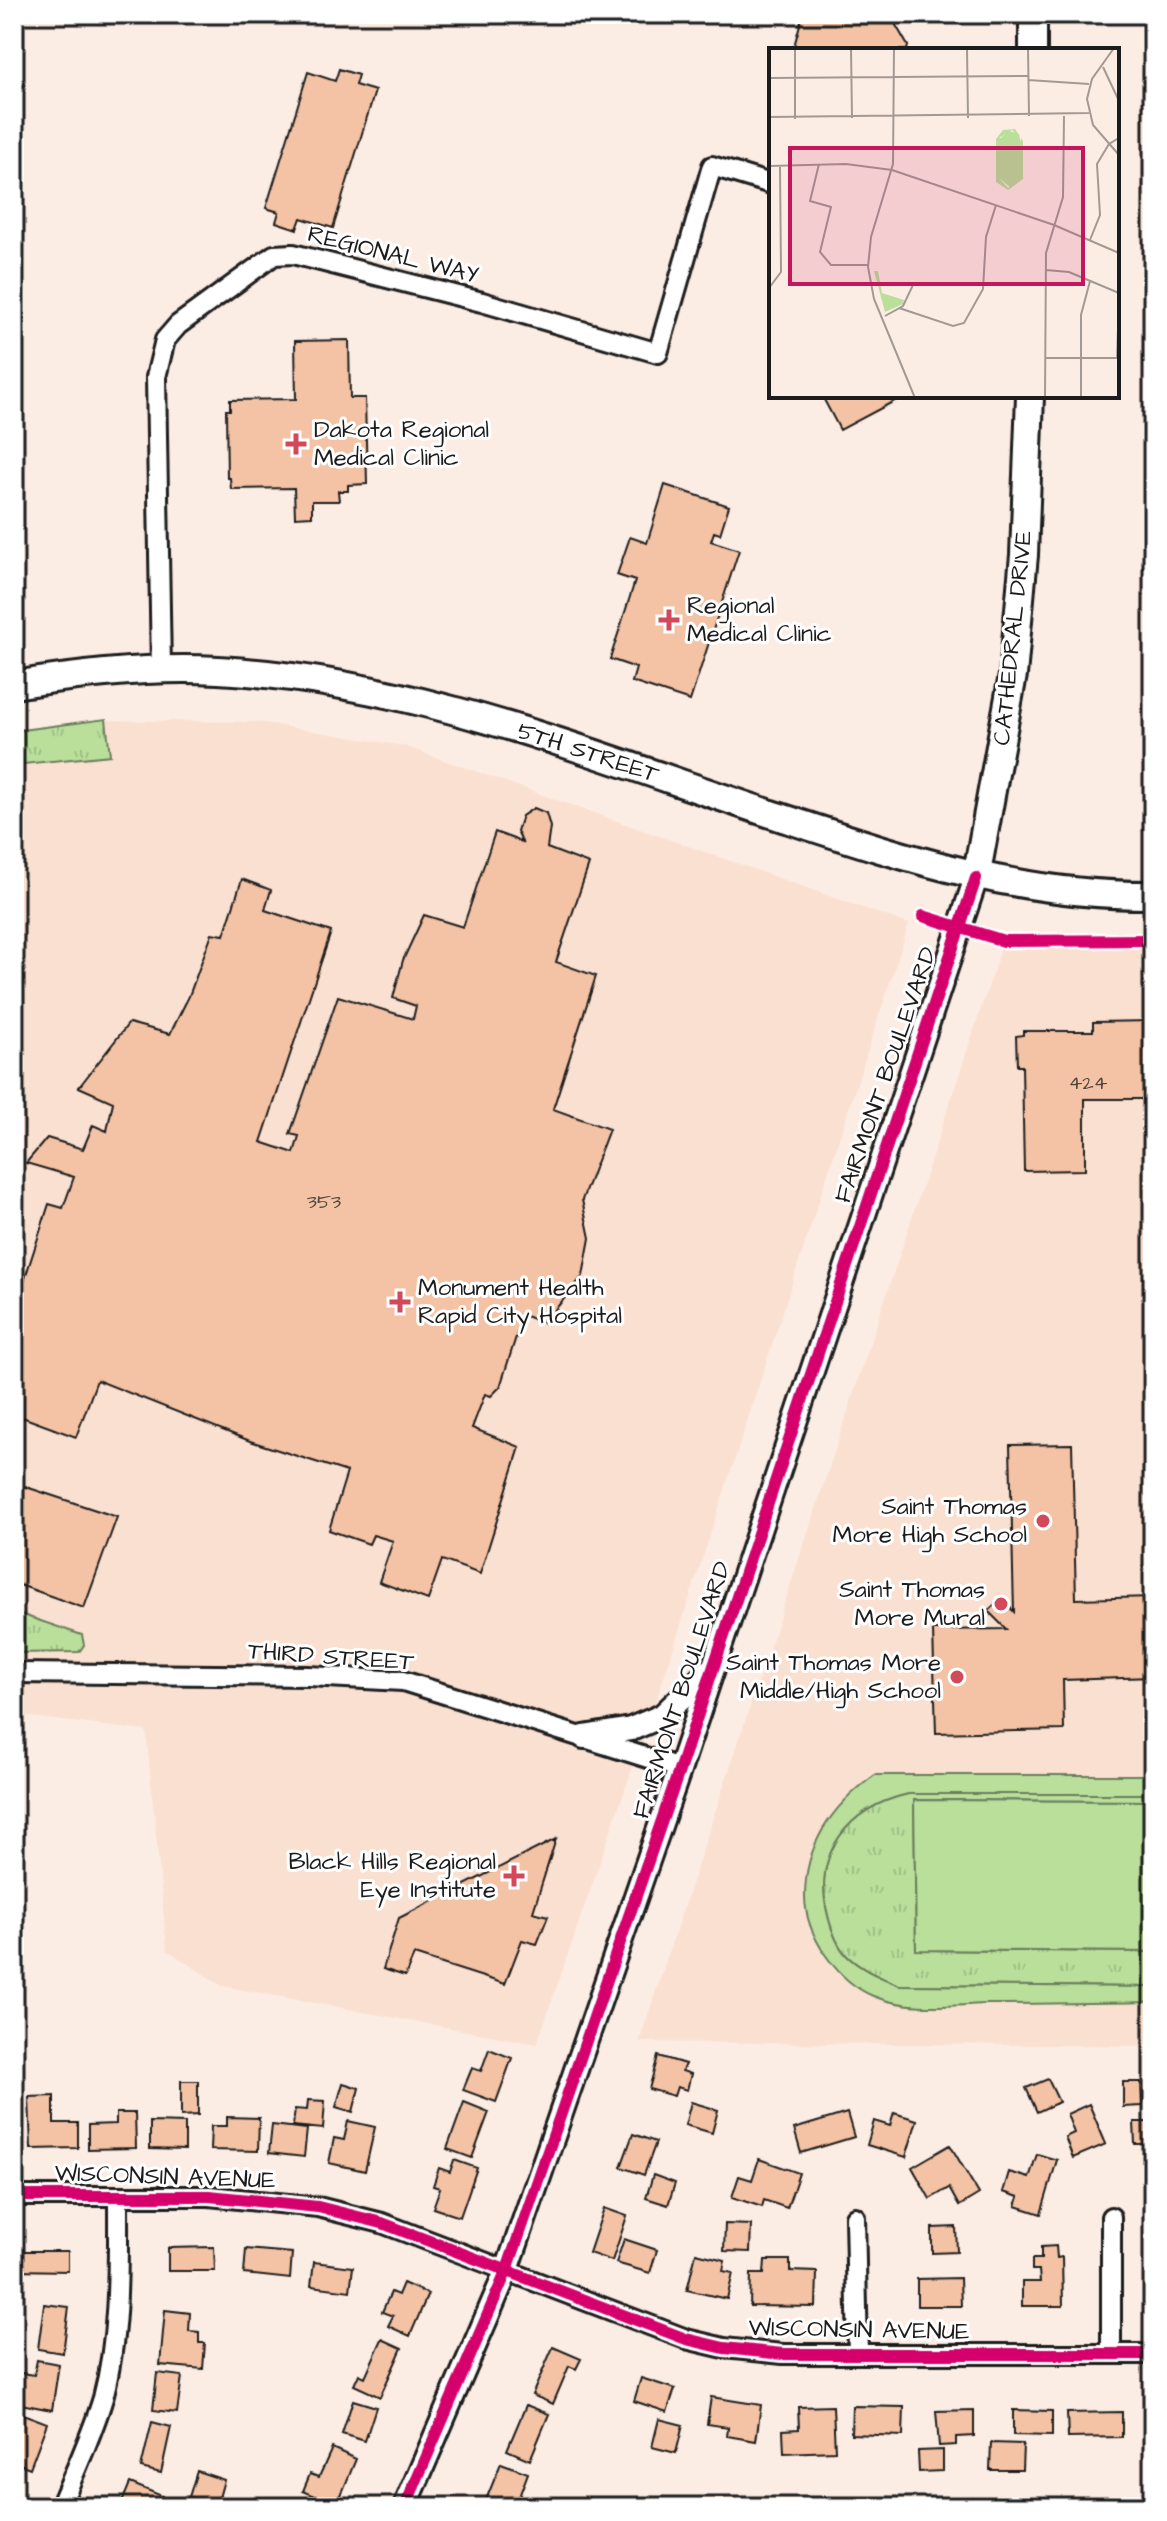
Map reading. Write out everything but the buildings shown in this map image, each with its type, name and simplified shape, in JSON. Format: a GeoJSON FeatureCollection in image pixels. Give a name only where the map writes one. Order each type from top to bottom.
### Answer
{"type":"FeatureCollection","features":[{"type":"Feature","properties":{"kind":"main road"},"geometry":{"type":"LineString","coordinates":[[1033,14],[1033,48]]}},
{"type":"Feature","properties":{"kind":"main road","name":"CATHEDRAL DRIVE"},"geometry":{"type":"LineString","coordinates":[[976,878],[1005,734],[1016,652],[1024,555],[1030,398]]}},
{"type":"Feature","properties":{"kind":"main road","name":"5TH STREET"},"geometry":{"type":"LineString","coordinates":[[14,685],[161,669],[284,676],[447,708],[976,878],[1055,889],[1153,895]]}},
{"type":"Feature","properties":{"kind":"street","name":"REGIONAL WAY"},"geometry":{"type":"LineString","coordinates":[[161,669],[156,377],[165,340],[178,325],[274,255],[293,254],[482,302],[658,353],[712,166],[769,183]]}},
{"type":"Feature","properties":{"kind":"street","name":"FAIRMONT BOULEVARD"},"geometry":{"type":"LineString","coordinates":[[405,2507],[507,2270],[680,1768],[976,878]]}},
{"type":"Feature","properties":{"kind":"street"},"geometry":{"type":"LineString","coordinates":[[584,1737],[631,1729],[662,1716],[713,1666]]}},
{"type":"Feature","properties":{"kind":"street","name":"THIRD STREET"},"geometry":{"type":"LineString","coordinates":[[14,1673],[308,1676],[403,1681],[680,1768]]}},
{"type":"Feature","properties":{"kind":"street","name":"WISCONSIN AVENUE"},"geometry":{"type":"LineString","coordinates":[[14,2196],[209,2196],[318,2207],[382,2223],[686,2339],[711,2345],[783,2354],[1153,2354]]}},
{"type":"Feature","properties":{"kind":"street"},"geometry":{"type":"LineString","coordinates":[[60,2507],[102,2399],[109,2368],[119,2277],[118,2196]]}},
{"type":"Feature","properties":{"kind":"street"},"geometry":{"type":"LineString","coordinates":[[855,2217],[858,2354]]}},
{"type":"Feature","properties":{"kind":"street"},"geometry":{"type":"LineString","coordinates":[[1111,2217],[1111,2354]]}},
{"type":"Feature","properties":{"kind":"shaded area","name":"Monument Health Rapid City Hospital"},"geometry":{"type":"Polygon","coordinates":[[[82,720],[258,722],[404,746],[909,924],[663,1680],[537,2044],[222,1986],[167,1950],[146,1731],[14,1715],[14,732],[82,720]]]}},
{"type":"Feature","properties":{"kind":"shaded area","name":"Saint Thomas More Middle/High School"},"geometry":{"type":"Polygon","coordinates":[[[1153,944],[1153,2046],[639,2042],[1002,945],[1153,944]]]}},
{"type":"Feature","properties":{"kind":"green space"},"geometry":{"type":"Polygon","coordinates":[[[106,719],[110,755],[14,765],[14,731],[106,719]]]}},
{"type":"Feature","properties":{"kind":"green space"},"geometry":{"type":"Polygon","coordinates":[[[14,1612],[82,1635],[84,1645],[79,1652],[14,1653],[14,1612]]]}},
{"type":"Feature","properties":{"kind":"green space"},"geometry":{"type":"Polygon","coordinates":[[[875,1775],[1153,1775],[1153,1794],[908,1794],[886,1801],[852,1822],[839,1837],[825,1873],[824,1894],[833,1931],[846,1955],[864,1969],[899,1985],[1153,1987],[1153,2002],[901,2004],[873,1996],[847,1980],[826,1955],[811,1926],[806,1911],[806,1877],[816,1842],[825,1826],[847,1799],[875,1775]]]}},
{"type":"Feature","properties":{"kind":"green space"},"geometry":{"type":"Polygon","coordinates":[[[908,1794],[1153,1794],[1153,1801],[914,1800],[916,1950],[1153,1952],[1153,1987],[899,1985],[871,1973],[852,1960],[837,1941],[828,1916],[824,1894],[830,1854],[852,1822],[886,1801],[908,1794]]]}},
{"type":"Feature","properties":{"kind":"green space"},"geometry":{"type":"Polygon","coordinates":[[[914,1800],[1153,1801],[1153,1952],[916,1950],[914,1800]]]}},
{"type":"Feature","properties":{"kind":"cycle path"},"geometry":{"type":"LineString","coordinates":[[405,2507],[507,2270],[680,1768],[976,878]]}},
{"type":"Feature","properties":{"kind":"cycle path"},"geometry":{"type":"LineString","coordinates":[[923,916],[1004,941],[1153,940]]}},
{"type":"Feature","properties":{"kind":"cycle path"},"geometry":{"type":"LineString","coordinates":[[14,2196],[209,2196],[318,2207],[382,2223],[686,2339],[724,2348],[783,2354],[1153,2354]]}},
{"type":"Feature","properties":{"kind":"place","name":"Dakota Regional Medical Clinic"},"geometry":{"type":"Point","coordinates":[296,444]}},
{"type":"Feature","properties":{"kind":"place","name":"Regional Medical Clinic"},"geometry":{"type":"Point","coordinates":[669,620]}},
{"type":"Feature","properties":{"kind":"place","name":"Monument Health Rapid City Hospital"},"geometry":{"type":"Point","coordinates":[400,1302]}},
{"type":"Feature","properties":{"kind":"place","name":"Saint Thomas More High School"},"geometry":{"type":"Point","coordinates":[1043,1521]}},
{"type":"Feature","properties":{"kind":"place","name":"Saint Thomas More Mural"},"geometry":{"type":"Point","coordinates":[1001,1604]}},
{"type":"Feature","properties":{"kind":"place","name":"Saint Thomas More Middle/High School"},"geometry":{"type":"Point","coordinates":[957,1677]}},
{"type":"Feature","properties":{"kind":"place","name":"Black Hills Regional Eye Institute"},"geometry":{"type":"Point","coordinates":[514,1876]}}]}
